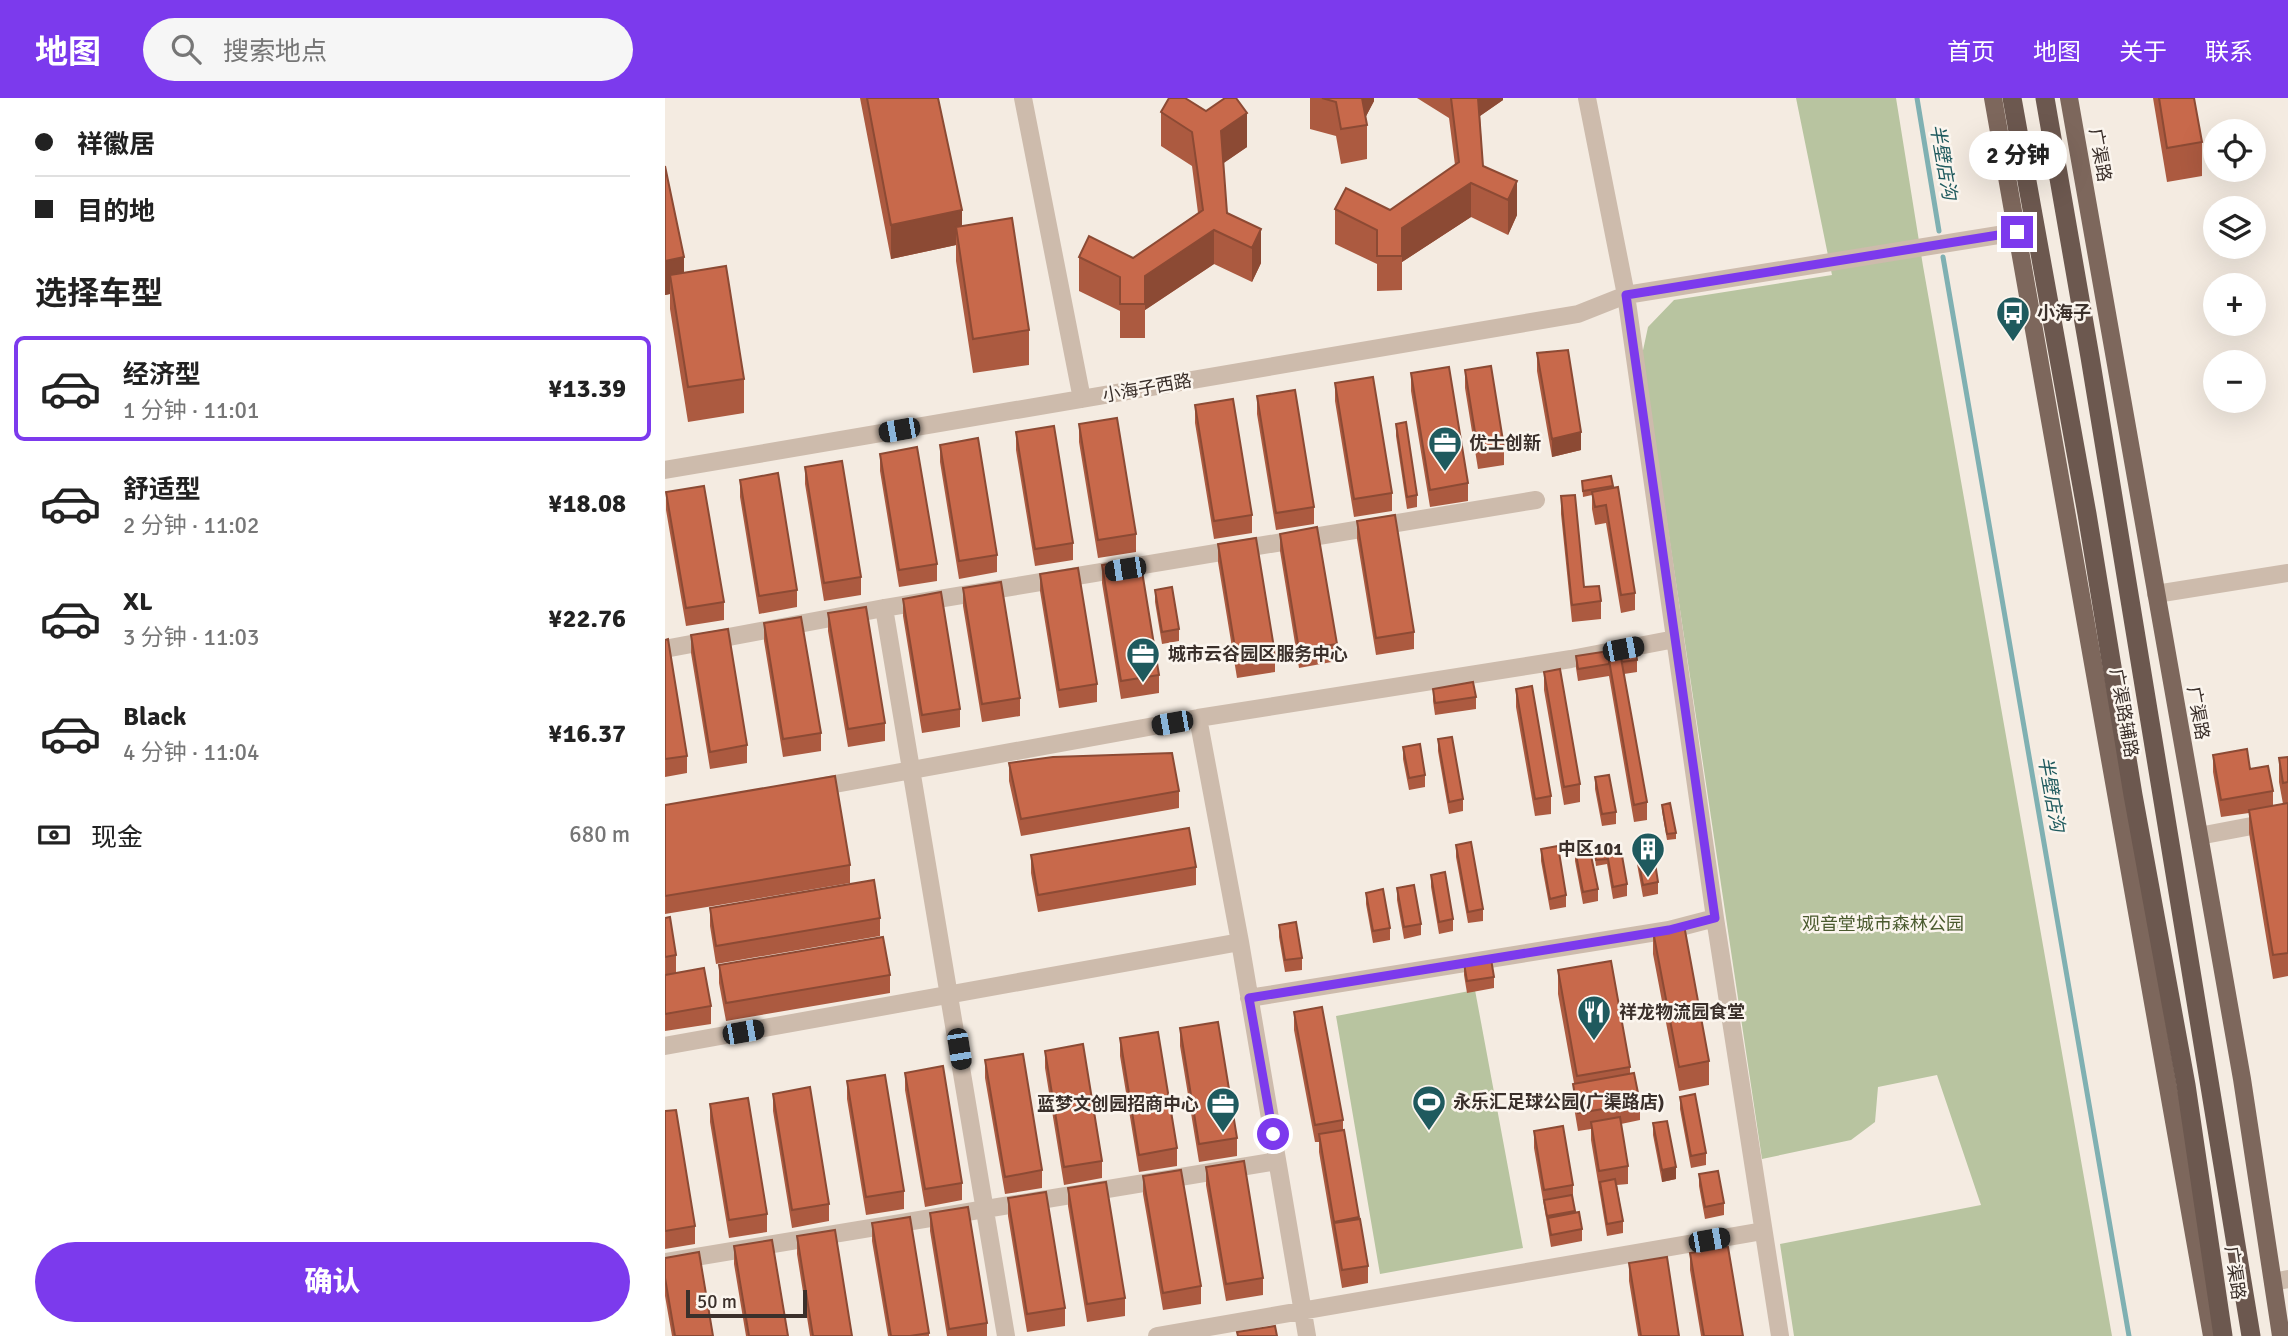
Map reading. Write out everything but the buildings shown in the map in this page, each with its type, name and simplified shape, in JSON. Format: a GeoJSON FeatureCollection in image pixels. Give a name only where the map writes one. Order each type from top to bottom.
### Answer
{"type":"FeatureCollection","features":[{"type":"Feature","properties":{"kind":"highway","name":"广渠路"},"geometry":{"type":"LineString","coordinates":[[2012,98],[2186,1085],[2223,1336]]}},
{"type":"Feature","properties":{"kind":"highway","name":"广渠路"},"geometry":{"type":"LineString","coordinates":[[2045,98],[2251,1336]]}},
{"type":"Feature","properties":{"kind":"main road","name":"广渠路辅路"},"geometry":{"type":"LineString","coordinates":[[1993,98],[2212,1336]]}},
{"type":"Feature","properties":{"kind":"main road","name":"广渠路"},"geometry":{"type":"LineString","coordinates":[[2069,98],[2280,1280],[2281,1336]]}},
{"type":"Feature","properties":{"kind":"street"},"geometry":{"type":"LineString","coordinates":[[1023,98],[1082,399]]}},
{"type":"Feature","properties":{"kind":"street"},"geometry":{"type":"LineString","coordinates":[[1587,98],[1626,295],[1715,918],[1780,1336]]}},
{"type":"Feature","properties":{"kind":"street","name":"小海子西路"},"geometry":{"type":"LineString","coordinates":[[665,470],[1578,314],[1626,295],[2017,232]]}},
{"type":"Feature","properties":{"kind":"street"},"geometry":{"type":"LineString","coordinates":[[665,649],[884,608],[1536,500]]}},
{"type":"Feature","properties":{"kind":"street"},"geometry":{"type":"LineString","coordinates":[[2156,594],[2288,573]]}},
{"type":"Feature","properties":{"kind":"street"},"geometry":{"type":"LineString","coordinates":[[884,608],[1006,1336]]}},
{"type":"Feature","properties":{"kind":"street"},"geometry":{"type":"LineString","coordinates":[[802,790],[1198,718],[1571,659],[1675,639]]}},
{"type":"Feature","properties":{"kind":"street"},"geometry":{"type":"LineString","coordinates":[[1198,718],[1240,942],[1307,1336]]}},
{"type":"Feature","properties":{"kind":"street"},"geometry":{"type":"LineString","coordinates":[[2199,836],[2288,819]]}},
{"type":"Feature","properties":{"kind":"street"},"geometry":{"type":"LineString","coordinates":[[1249,998],[1669,930],[1715,918]]}},
{"type":"Feature","properties":{"kind":"street"},"geometry":{"type":"LineString","coordinates":[[665,1046],[1240,942]]}},
{"type":"Feature","properties":{"kind":"street"},"geometry":{"type":"LineString","coordinates":[[665,1262],[1277,1161]]}},
{"type":"Feature","properties":{"kind":"street"},"geometry":{"type":"LineString","coordinates":[[1157,1336],[1763,1231]]}},
{"type":"Feature","properties":{"kind":"green space","name":"观音堂城市森林公园"},"geometry":{"type":"Polygon","coordinates":[[[1796,98],[1896,98],[1923,266],[2112,1336],[1794,1336],[1780,1244],[1981,1205],[1937,1075],[1878,1087],[1875,1122],[1851,1140],[1762,1159],[1642,355],[1648,327],[1674,300],[1832,275],[1796,98]]]}},
{"type":"Feature","properties":{"kind":"green space","name":"永乐汇足球公园(广渠路店)"},"geometry":{"type":"Polygon","coordinates":[[[1475,990],[1523,1248],[1380,1274],[1336,1016],[1475,990]]]}},
{"type":"Feature","properties":{"kind":"waterway","name":"半壁店沟"},"geometry":{"type":"LineString","coordinates":[[1917,98],[1939,231]]}},
{"type":"Feature","properties":{"kind":"waterway","name":"半壁店沟"},"geometry":{"type":"LineString","coordinates":[[1943,257],[2129,1336]]}},
{"type":"Feature","properties":{"kind":"place","name":"小海子"},"geometry":{"type":"Point","coordinates":[2013,343]}},
{"type":"Feature","properties":{"kind":"place","name":"优士创新"},"geometry":{"type":"Point","coordinates":[1445,473]}},
{"type":"Feature","properties":{"kind":"place","name":"城市云谷园区服务中心"},"geometry":{"type":"Point","coordinates":[1143,684]}},
{"type":"Feature","properties":{"kind":"place","name":"中区101"},"geometry":{"type":"Point","coordinates":[1648,879]}},
{"type":"Feature","properties":{"kind":"place","name":"祥龙物流园食堂"},"geometry":{"type":"Point","coordinates":[1594,1042]}},
{"type":"Feature","properties":{"kind":"place","name":"永乐汇足球公园(广渠路店)"},"geometry":{"type":"Point","coordinates":[1429,1132]}},
{"type":"Feature","properties":{"kind":"place","name":"蓝梦文创园招商中心"},"geometry":{"type":"Point","coordinates":[1223,1134]}},
{"type":"Feature","properties":{"kind":"route"},"geometry":{"type":"LineString","coordinates":[[1273,1134],[1249,998],[1669,930],[1715,918],[1626,295],[2017,232]]}}]}
